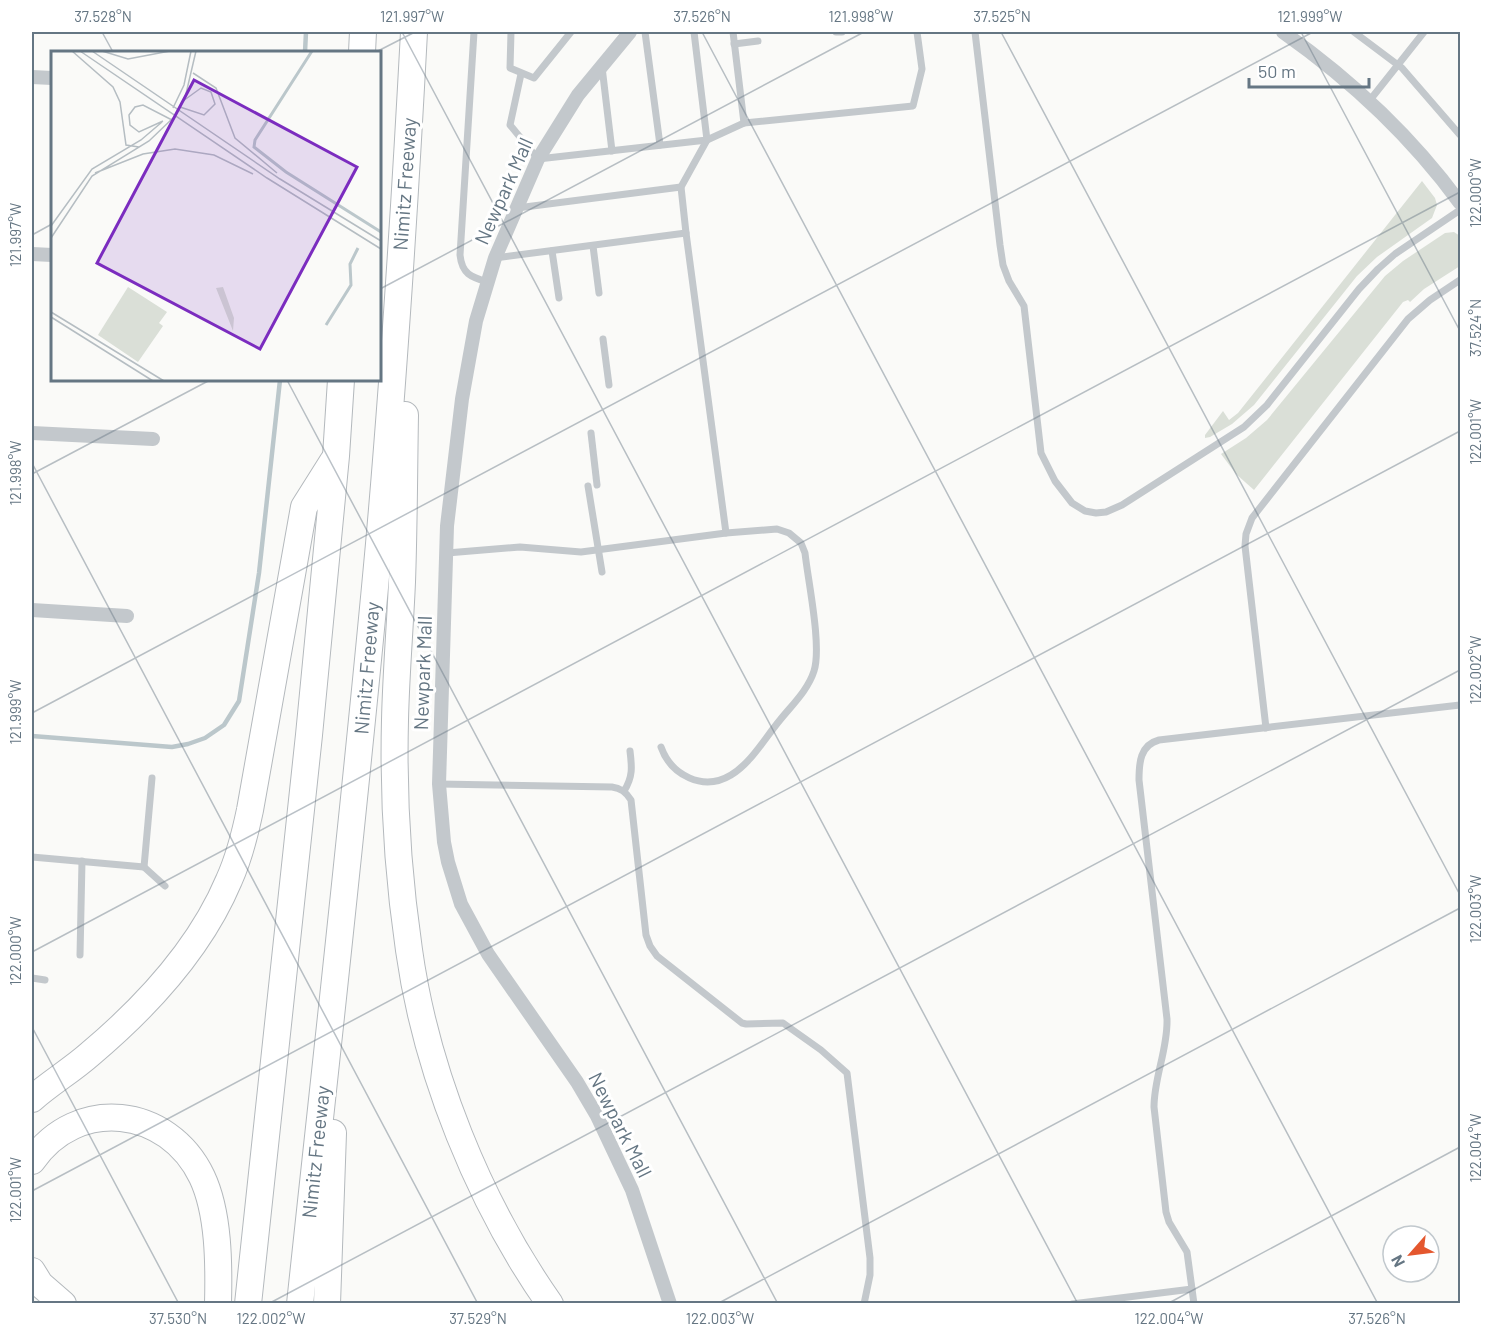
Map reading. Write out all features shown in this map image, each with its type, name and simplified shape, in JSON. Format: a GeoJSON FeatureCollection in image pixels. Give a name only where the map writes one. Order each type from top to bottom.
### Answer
{"type":"FeatureCollection","features":[{"type":"Feature","properties":{"kind":"highway"},"geometry":{"type":"LineString","coordinates":[[362,51],[363,32]]}},
{"type":"Feature","properties":{"kind":"highway","name":"Nimitz Freeway"},"geometry":{"type":"LineString","coordinates":[[300,1304],[361,742],[380,540],[414,32]]}},
{"type":"Feature","properties":{"kind":"highway"},"geometry":{"type":"LineString","coordinates":[[407,163],[403,541],[395,765],[401,879],[409,952],[436,1069],[458,1130],[481,1183],[502,1223],[550,1304]]}},
{"type":"Feature","properties":{"kind":"highway"},"geometry":{"type":"LineString","coordinates":[[248,1304],[309,735],[336,456],[341,381]]}},
{"type":"Feature","properties":{"kind":"highway"},"geometry":{"type":"LineString","coordinates":[[32,1099],[88,1056],[133,1017],[195,942],[214,913],[230,879],[242,845],[250,810],[304,507],[336,456]]}},
{"type":"Feature","properties":{"kind":"highway"},"geometry":{"type":"LineString","coordinates":[[327,1304],[339,935]]}},
{"type":"Feature","properties":{"kind":"highway"},"geometry":{"type":"LineString","coordinates":[[32,1161],[42,1146],[61,1132],[82,1122],[105,1118],[127,1118],[148,1124],[171,1136],[190,1156],[203,1178],[211,1202],[218,1259],[218,1304]]}},
{"type":"Feature","properties":{"kind":"highway"},"geometry":{"type":"LineString","coordinates":[[32,1271],[40,1284],[63,1304]]}},
{"type":"Feature","properties":{"kind":"street","name":"Newpark Mall"},"geometry":{"type":"LineString","coordinates":[[630,32],[578,95],[538,159],[515,208],[487,282],[468,359],[447,526],[439,784],[444,842],[461,904],[488,954],[572,1074],[597,1116],[632,1190],[670,1304]]}},
{"type":"Feature","properties":{"kind":"street"},"geometry":{"type":"LineString","coordinates":[[1283,32],[1335,70],[1370,100],[1418,150],[1461,204]]}},
{"type":"Feature","properties":{"kind":"street"},"geometry":{"type":"LineString","coordinates":[[32,77],[51,78]]}},
{"type":"Feature","properties":{"kind":"street"},"geometry":{"type":"LineString","coordinates":[[32,254],[51,255]]}},
{"type":"Feature","properties":{"kind":"street"},"geometry":{"type":"LineString","coordinates":[[32,433],[153,439]]}},
{"type":"Feature","properties":{"kind":"street"},"geometry":{"type":"LineString","coordinates":[[32,610],[127,616]]}},
{"type":"Feature","properties":{"kind":"lane"},"geometry":{"type":"LineString","coordinates":[[474,32],[460,255],[464,271],[469,276],[487,282]]}},
{"type":"Feature","properties":{"kind":"lane"},"geometry":{"type":"LineString","coordinates":[[511,32],[510,68],[534,78],[571,32]]}},
{"type":"Feature","properties":{"kind":"lane"},"geometry":{"type":"LineString","coordinates":[[645,32],[660,145]]}},
{"type":"Feature","properties":{"kind":"lane"},"geometry":{"type":"LineString","coordinates":[[694,32],[707,140],[681,187],[726,532]]}},
{"type":"Feature","properties":{"kind":"lane"},"geometry":{"type":"LineString","coordinates":[[733,32],[744,123]]}},
{"type":"Feature","properties":{"kind":"lane"},"geometry":{"type":"LineString","coordinates":[[836,32],[842,32]]}},
{"type":"Feature","properties":{"kind":"lane"},"geometry":{"type":"LineString","coordinates":[[521,74],[510,125],[538,159],[707,140],[744,123],[913,106],[922,69],[917,32]]}},
{"type":"Feature","properties":{"kind":"lane"},"geometry":{"type":"LineString","coordinates":[[975,32],[1000,245],[1006,273],[1024,306],[1041,453],[1064,494],[1072,503],[1085,511],[1106,512],[1122,506],[1244,427],[1267,405],[1359,289],[1378,269],[1395,254],[1461,210]]}},
{"type":"Feature","properties":{"kind":"lane"},"geometry":{"type":"LineString","coordinates":[[1354,32],[1397,64],[1461,135]]}},
{"type":"Feature","properties":{"kind":"lane"},"geometry":{"type":"LineString","coordinates":[[1370,100],[1424,32]]}},
{"type":"Feature","properties":{"kind":"lane"},"geometry":{"type":"LineString","coordinates":[[734,44],[758,41]]}},
{"type":"Feature","properties":{"kind":"lane"},"geometry":{"type":"LineString","coordinates":[[602,64],[612,151]]}},
{"type":"Feature","properties":{"kind":"lane"},"geometry":{"type":"LineString","coordinates":[[515,208],[681,187]]}},
{"type":"Feature","properties":{"kind":"lane"},"geometry":{"type":"LineString","coordinates":[[495,258],[686,233]]}},
{"type":"Feature","properties":{"kind":"lane"},"geometry":{"type":"LineString","coordinates":[[593,246],[599,293]]}},
{"type":"Feature","properties":{"kind":"lane"},"geometry":{"type":"LineString","coordinates":[[552,251],[559,298]]}},
{"type":"Feature","properties":{"kind":"lane"},"geometry":{"type":"LineString","coordinates":[[1266,728],[1245,546],[1252,518],[1408,319],[1430,300],[1461,280]]}},
{"type":"Feature","properties":{"kind":"lane"},"geometry":{"type":"LineString","coordinates":[[603,339],[609,385]]}},
{"type":"Feature","properties":{"kind":"lane"},"geometry":{"type":"LineString","coordinates":[[591,433],[597,485]]}},
{"type":"Feature","properties":{"kind":"lane"},"geometry":{"type":"LineString","coordinates":[[588,486],[602,572]]}},
{"type":"Feature","properties":{"kind":"lane"},"geometry":{"type":"LineString","coordinates":[[447,554],[520,547],[582,552],[726,532],[777,529],[789,533],[801,543],[805,553],[816,642],[816,659],[810,681],[751,755],[730,775],[715,781],[686,778],[673,769],[665,759],[661,747]]}},
{"type":"Feature","properties":{"kind":"lane"},"geometry":{"type":"LineString","coordinates":[[1194,1304],[1187,1252],[1169,1222],[1166,1212],[1154,1107],[1167,1034],[1167,1018],[1139,780],[1139,764],[1146,748],[1155,741],[1461,705]]}},
{"type":"Feature","properties":{"kind":"lane"},"geometry":{"type":"LineString","coordinates":[[624,790],[630,780],[632,769],[630,751]]}},
{"type":"Feature","properties":{"kind":"lane"},"geometry":{"type":"LineString","coordinates":[[144,867],[152,778]]}},
{"type":"Feature","properties":{"kind":"lane"},"geometry":{"type":"LineString","coordinates":[[439,784],[612,787],[624,790],[631,800],[646,935],[657,956],[742,1023],[783,1023],[821,1050],[847,1073],[870,1258],[870,1275],[864,1304]]}},
{"type":"Feature","properties":{"kind":"lane"},"geometry":{"type":"LineString","coordinates":[[32,856],[144,867],[165,886]]}},
{"type":"Feature","properties":{"kind":"lane"},"geometry":{"type":"LineString","coordinates":[[80,955],[82,861]]}},
{"type":"Feature","properties":{"kind":"lane"},"geometry":{"type":"LineString","coordinates":[[32,978],[45,980]]}},
{"type":"Feature","properties":{"kind":"lane"},"geometry":{"type":"LineString","coordinates":[[1072,1304],[1192,1288]]}},
{"type":"Feature","properties":{"kind":"shaded area"},"geometry":{"type":"Polygon","coordinates":[[[1422,181],[1435,198],[1437,205],[1432,218],[1377,257],[1357,276],[1254,405],[1232,424],[1205,438],[1223,411],[1229,420],[1238,413],[1422,181]]]}},
{"type":"Feature","properties":{"kind":"shaded area"},"geometry":{"type":"Polygon","coordinates":[[[1454,232],[1460,236],[1460,266],[1424,289],[1410,302],[1408,300],[1403,302],[1254,490],[1236,474],[1221,454],[1246,438],[1267,420],[1385,276],[1445,233],[1454,232]]]}},
{"type":"Feature","properties":{"kind":"waterway"},"geometry":{"type":"LineString","coordinates":[[305,51],[306,32]]}},
{"type":"Feature","properties":{"kind":"waterway"},"geometry":{"type":"LineString","coordinates":[[32,736],[172,747],[205,738],[224,725],[239,701],[259,573],[280,381]]}}]}
